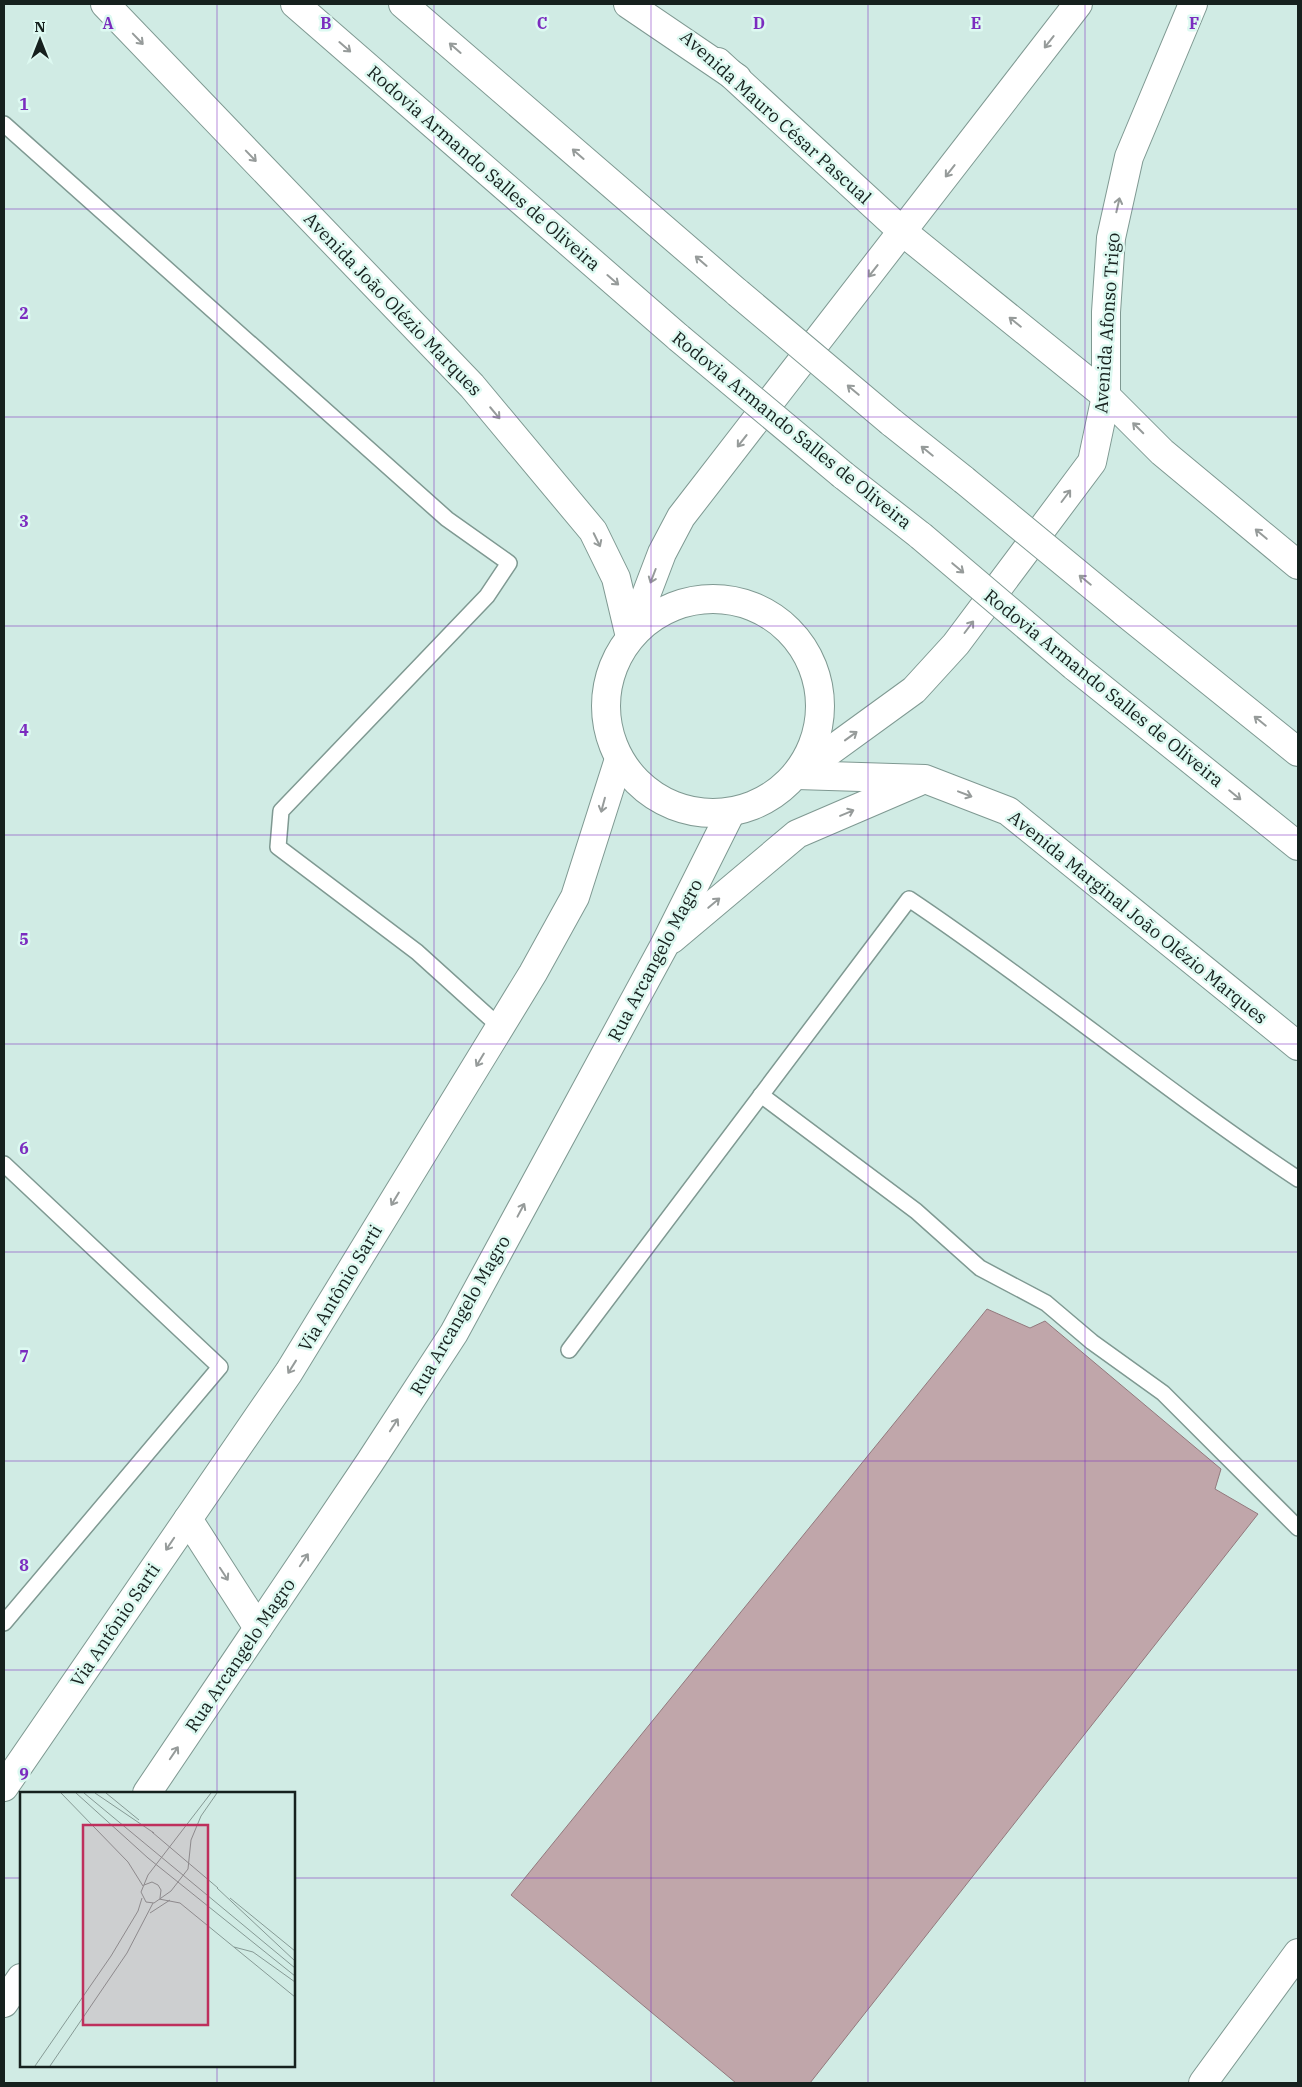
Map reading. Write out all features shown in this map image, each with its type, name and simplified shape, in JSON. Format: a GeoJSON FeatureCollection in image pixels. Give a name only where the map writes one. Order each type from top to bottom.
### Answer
{"type":"FeatureCollection","features":[{"type":"Feature","properties":{"kind":"main road","name":"Avenida João Olézio Marques"},"geometry":{"type":"LineString","coordinates":[[104,4],[472,386],[593,531],[616,578],[630,637]]}},
{"type":"Feature","properties":{"kind":"main road","name":"Rodovia Armando Salles de Oliveira"},"geometry":{"type":"LineString","coordinates":[[295,4],[678,338],[921,536],[1074,666],[1298,846]]}},
{"type":"Feature","properties":{"kind":"main road"},"geometry":{"type":"LineString","coordinates":[[404,4],[891,422],[1298,752]]}},
{"type":"Feature","properties":{"kind":"main road"},"geometry":{"type":"LineString","coordinates":[[628,4],[737,78]]}},
{"type":"Feature","properties":{"kind":"main road","name":"Avenida Mauro César Pascual"},"geometry":{"type":"LineString","coordinates":[[649,4],[737,78],[903,232],[1106,396],[1162,452],[1298,565]]}},
{"type":"Feature","properties":{"kind":"main road"},"geometry":{"type":"LineString","coordinates":[[630,637],[655,615],[671,608],[686,602],[720,598],[753,605],[782,623],[805,648],[818,679],[821,713],[816,737],[814,746],[797,775],[773,796],[744,809],[731,812],[684,810],[659,799],[636,781],[619,759],[607,729],[606,696],[613,664],[630,637],[662,553],[681,517],[1078,4]]}},
{"type":"Feature","properties":{"kind":"main road","name":"Avenida Afonso Trigo"},"geometry":{"type":"LineString","coordinates":[[797,775],[914,690],[956,644],[1092,462],[1106,396],[1106,312],[1111,238],[1129,157],[1193,4]]}},
{"type":"Feature","properties":{"kind":"main road","name":"Via Antônio Sarti"},"geometry":{"type":"LineString","coordinates":[[4,1787],[290,1372],[500,1027],[575,897],[619,759]]}},
{"type":"Feature","properties":{"kind":"main road","name":"Avenida Marginal João Olézio Marques"},"geometry":{"type":"LineString","coordinates":[[797,775],[925,779],[1008,811],[1298,1046]]}},
{"type":"Feature","properties":{"kind":"main road"},"geometry":{"type":"LineString","coordinates":[[664,946],[797,834],[925,779]]}},
{"type":"Feature","properties":{"kind":"main road","name":"Rua Arcangelo Magro"},"geometry":{"type":"LineString","coordinates":[[148,1792],[454,1333],[664,946],[731,812]]}},
{"type":"Feature","properties":{"kind":"main road"},"geometry":{"type":"LineString","coordinates":[[188,1519],[258,1628]]}},
{"type":"Feature","properties":{"kind":"main road"},"geometry":{"type":"LineString","coordinates":[[1203,2083],[1298,1953]]}},
{"type":"Feature","properties":{"kind":"main road"},"geometry":{"type":"LineString","coordinates":[[4,2004],[20,1980]]}},
{"type":"Feature","properties":{"kind":"lane"},"geometry":{"type":"LineString","coordinates":[[4,124],[447,519],[509,563],[487,596],[281,811],[278,847],[417,952],[500,1027]]}},
{"type":"Feature","properties":{"kind":"lane"},"geometry":{"type":"LineString","coordinates":[[568,1350],[909,899],[972,942],[1241,1142],[1298,1179]]}},
{"type":"Feature","properties":{"kind":"lane"},"geometry":{"type":"LineString","coordinates":[[761,1094],[916,1211],[980,1268],[1046,1304],[1092,1342],[1162,1393],[1298,1528]]}},
{"type":"Feature","properties":{"kind":"lane"},"geometry":{"type":"LineString","coordinates":[[4,1164],[220,1367],[4,1623]]}},
{"type":"Feature","properties":{"kind":"building"},"geometry":{"type":"Polygon","coordinates":[[[987,1309],[1030,1328],[1045,1321],[1221,1469],[1215,1489],[1258,1514],[810,2083],[736,2083],[511,1895],[987,1309]]]}}]}
